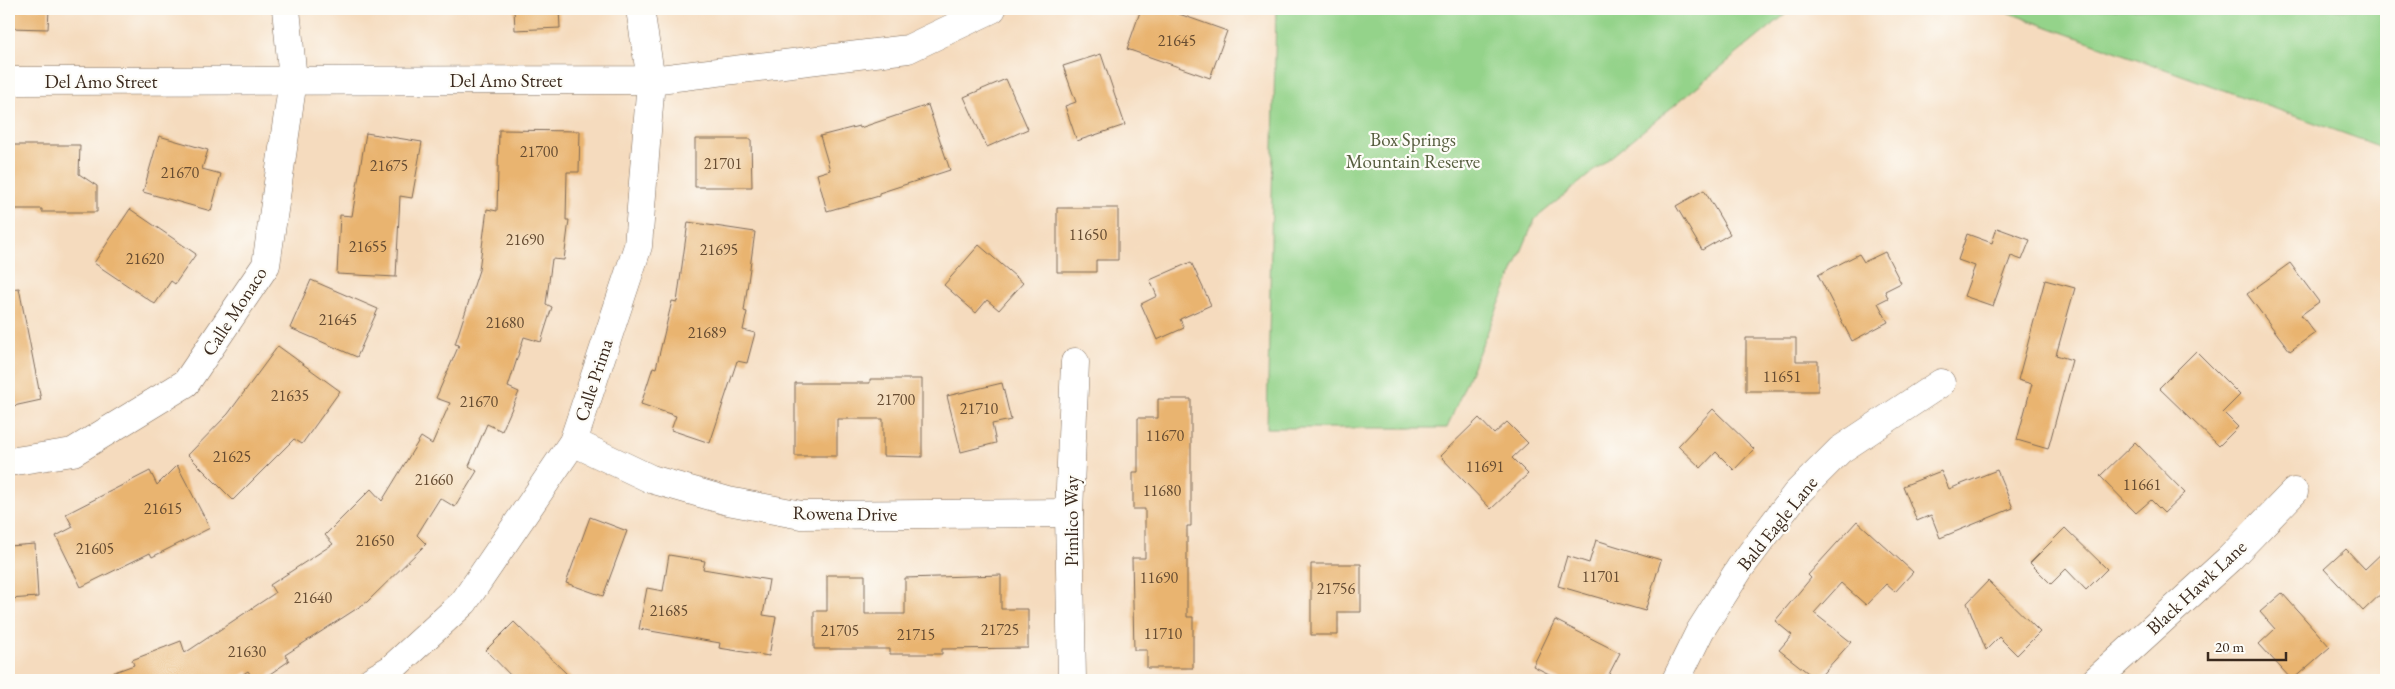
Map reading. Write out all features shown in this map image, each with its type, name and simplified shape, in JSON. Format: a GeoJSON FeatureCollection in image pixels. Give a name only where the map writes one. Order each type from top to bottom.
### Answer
{"type":"FeatureCollection","features":[{"type":"Feature","properties":{"kind":"street","name":"Calle Monaco"},"geometry":{"type":"LineString","coordinates":[[9,462],[73,452],[186,383],[266,265],[293,80],[286,9]]}},
{"type":"Feature","properties":{"kind":"street","name":"Calle Prima"},"geometry":{"type":"LineString","coordinates":[[372,680],[391,669],[464,602],[573,442],[638,246],[652,80],[640,9]]}},
{"type":"Feature","properties":{"kind":"street","name":"Del Amo Street"},"geometry":{"type":"LineString","coordinates":[[9,81],[652,80],[908,49],[992,9]]}},
{"type":"Feature","properties":{"kind":"street","name":"Pimlico Way"},"geometry":{"type":"LineString","coordinates":[[1072,680],[1069,513],[1075,362]]}},
{"type":"Feature","properties":{"kind":"street","name":"Bald Eagle Lane"},"geometry":{"type":"LineString","coordinates":[[1676,680],[1700,631],[1740,568],[1796,494],[1840,450],[1941,383]]}},
{"type":"Feature","properties":{"kind":"street","name":"Rowena Drive"},"geometry":{"type":"LineString","coordinates":[[573,442],[652,478],[728,501],[801,515],[1069,513]]}},
{"type":"Feature","properties":{"kind":"street","name":"Black Hawk Lane"},"geometry":{"type":"LineString","coordinates":[[2096,680],[2229,559],[2294,492]]}},
{"type":"Feature","properties":{"kind":"green space","name":"Box Springs Mountain Reserve"},"geometry":{"type":"Polygon","coordinates":[[[1276,9],[1792,9],[1535,219],[1447,428],[1267,428],[1276,9]]]}},
{"type":"Feature","properties":{"kind":"green space"},"geometry":{"type":"Polygon","coordinates":[[[1998,9],[2386,9],[2386,155],[2379,146],[1998,9]]]}},
{"type":"Feature","properties":{"kind":"building"},"geometry":{"type":"Polygon","coordinates":[[[9,9],[49,9],[48,29],[9,28],[9,9]]]}},
{"type":"Feature","properties":{"kind":"building"},"geometry":{"type":"Polygon","coordinates":[[[514,9],[559,9],[560,28],[515,30],[514,9]]]}},
{"type":"Feature","properties":{"kind":"building"},"geometry":{"type":"Polygon","coordinates":[[[1141,9],[1165,9],[1227,31],[1210,78],[1127,49],[1141,9]]]}},
{"type":"Feature","properties":{"kind":"building"},"geometry":{"type":"Polygon","coordinates":[[[1101,54],[1125,125],[1077,141],[1065,106],[1076,102],[1063,66],[1101,54]]]}},
{"type":"Feature","properties":{"kind":"building"},"geometry":{"type":"Polygon","coordinates":[[[1006,79],[1028,129],[987,147],[964,97],[1006,79]]]}},
{"type":"Feature","properties":{"kind":"building"},"geometry":{"type":"Polygon","coordinates":[[[928,105],[950,170],[879,193],[879,196],[827,211],[817,174],[830,170],[820,136],[859,126],[860,128],[928,105]]]}},
{"type":"Feature","properties":{"kind":"building"},"geometry":{"type":"Polygon","coordinates":[[[499,130],[580,131],[579,172],[567,172],[566,220],[569,220],[564,260],[552,259],[546,304],[552,307],[541,342],[524,337],[508,387],[519,392],[502,431],[487,424],[469,466],[477,471],[455,507],[440,498],[417,535],[426,544],[367,602],[285,655],[289,661],[261,680],[254,680],[248,671],[234,680],[98,680],[98,678],[134,665],[132,660],[181,641],[185,653],[275,593],[270,585],[333,544],[325,535],[371,489],[382,501],[421,437],[432,444],[450,403],[436,398],[459,345],[455,344],[479,270],[487,209],[497,211],[499,130]]]}},
{"type":"Feature","properties":{"kind":"building"},"geometry":{"type":"Polygon","coordinates":[[[366,133],[422,142],[412,198],[400,196],[396,277],[337,274],[340,215],[352,216],[366,133]]]}},
{"type":"Feature","properties":{"kind":"building"},"geometry":{"type":"Polygon","coordinates":[[[159,136],[208,150],[202,169],[221,174],[211,211],[143,192],[159,136]]]}},
{"type":"Feature","properties":{"kind":"building"},"geometry":{"type":"Polygon","coordinates":[[[695,139],[751,139],[752,187],[695,187],[695,139]]]}},
{"type":"Feature","properties":{"kind":"building"},"geometry":{"type":"Polygon","coordinates":[[[9,145],[80,145],[79,174],[97,186],[97,212],[42,212],[42,209],[9,209],[9,145]]]}},
{"type":"Feature","properties":{"kind":"building"},"geometry":{"type":"Polygon","coordinates":[[[1704,190],[1730,234],[1702,250],[1676,206],[1704,190]]]}},
{"type":"Feature","properties":{"kind":"building"},"geometry":{"type":"Polygon","coordinates":[[[1057,208],[1118,208],[1118,260],[1096,260],[1096,272],[1057,272],[1057,208]]]}},
{"type":"Feature","properties":{"kind":"building"},"geometry":{"type":"Polygon","coordinates":[[[130,209],[196,254],[175,284],[171,281],[155,304],[94,263],[130,209]]]}},
{"type":"Feature","properties":{"kind":"building"},"geometry":{"type":"Polygon","coordinates":[[[688,222],[755,232],[744,311],[747,312],[743,330],[755,333],[747,363],[737,361],[710,443],[671,430],[676,416],[641,404],[653,367],[656,368],[672,301],[677,302],[688,222]]]}},
{"type":"Feature","properties":{"kind":"building"},"geometry":{"type":"Polygon","coordinates":[[[1997,228],[2030,240],[2022,260],[2011,256],[1993,306],[1964,296],[1975,266],[1958,260],[1967,234],[1992,243],[1997,228]]]}},
{"type":"Feature","properties":{"kind":"building"},"geometry":{"type":"Polygon","coordinates":[[[979,245],[1023,283],[999,310],[987,300],[976,313],[944,285],[979,245]]]}},
{"type":"Feature","properties":{"kind":"building"},"geometry":{"type":"Polygon","coordinates":[[[1885,252],[1901,283],[1885,291],[1888,298],[1878,303],[1888,322],[1852,341],[1818,275],[1859,254],[1864,262],[1885,252]]]}},
{"type":"Feature","properties":{"kind":"building"},"geometry":{"type":"Polygon","coordinates":[[[1191,262],[1211,305],[1180,319],[1184,328],[1157,340],[1141,304],[1157,296],[1150,280],[1191,262]]]}},
{"type":"Feature","properties":{"kind":"building"},"geometry":{"type":"Polygon","coordinates":[[[2290,263],[2319,302],[2301,315],[2315,333],[2290,351],[2247,294],[2290,263]]]}},
{"type":"Feature","properties":{"kind":"building"},"geometry":{"type":"Polygon","coordinates":[[[311,280],[378,309],[357,357],[290,328],[311,280]]]}},
{"type":"Feature","properties":{"kind":"building"},"geometry":{"type":"Polygon","coordinates":[[[2045,280],[2075,288],[2056,355],[2072,360],[2048,449],[2017,440],[2032,384],[2018,380],[2045,280]]]}},
{"type":"Feature","properties":{"kind":"building"},"geometry":{"type":"Polygon","coordinates":[[[19,288],[41,400],[9,407],[9,289],[19,288]]]}},
{"type":"Feature","properties":{"kind":"building"},"geometry":{"type":"Polygon","coordinates":[[[1746,338],[1796,338],[1796,361],[1818,361],[1818,391],[1746,391],[1746,338]]]}},
{"type":"Feature","properties":{"kind":"building"},"geometry":{"type":"Polygon","coordinates":[[[278,346],[340,391],[302,444],[294,439],[233,500],[188,455],[228,414],[278,346]]]}},
{"type":"Feature","properties":{"kind":"building"},"geometry":{"type":"Polygon","coordinates":[[[2196,351],[2240,395],[2223,412],[2238,427],[2219,446],[2159,388],[2196,351]]]}},
{"type":"Feature","properties":{"kind":"building"},"geometry":{"type":"Polygon","coordinates":[[[870,379],[922,379],[922,457],[883,456],[883,419],[837,419],[837,456],[795,456],[795,383],[870,383],[870,379]]]}},
{"type":"Feature","properties":{"kind":"building"},"geometry":{"type":"Polygon","coordinates":[[[1002,383],[1011,420],[992,424],[996,443],[961,452],[947,396],[1002,383]]]}},
{"type":"Feature","properties":{"kind":"building"},"geometry":{"type":"Polygon","coordinates":[[[1158,399],[1191,399],[1191,526],[1187,526],[1187,617],[1193,617],[1193,668],[1147,668],[1147,650],[1134,650],[1132,558],[1145,558],[1145,509],[1133,509],[1133,472],[1138,472],[1138,418],[1158,418],[1158,399]]]}},
{"type":"Feature","properties":{"kind":"building"},"geometry":{"type":"Polygon","coordinates":[[[1713,409],[1754,449],[1734,470],[1716,452],[1701,468],[1678,446],[1713,409]]]}},
{"type":"Feature","properties":{"kind":"building"},"geometry":{"type":"Polygon","coordinates":[[[1479,418],[1494,434],[1507,422],[1528,443],[1512,458],[1528,474],[1491,509],[1440,456],[1479,418]]]}},
{"type":"Feature","properties":{"kind":"building"},"geometry":{"type":"Polygon","coordinates":[[[2135,442],[2185,493],[2164,513],[2151,500],[2136,513],[2100,476],[2135,442]]]}},
{"type":"Feature","properties":{"kind":"building"},"geometry":{"type":"Polygon","coordinates":[[[177,465],[210,528],[152,557],[150,553],[81,587],[56,536],[73,527],[66,514],[150,471],[157,485],[177,465]]]}},
{"type":"Feature","properties":{"kind":"building"},"geometry":{"type":"Polygon","coordinates":[[[1997,470],[2013,508],[1940,538],[1931,515],[1917,521],[1903,486],[1941,471],[1949,489],[1997,470]]]}},
{"type":"Feature","properties":{"kind":"building"},"geometry":{"type":"Polygon","coordinates":[[[590,517],[627,531],[603,596],[566,583],[590,517]]]}},
{"type":"Feature","properties":{"kind":"building"},"geometry":{"type":"Polygon","coordinates":[[[1857,521],[1913,572],[1895,592],[1886,584],[1866,605],[1841,583],[1814,613],[1851,642],[1817,680],[1779,650],[1792,635],[1775,621],[1811,578],[1808,575],[1857,521]]]}},
{"type":"Feature","properties":{"kind":"building"},"geometry":{"type":"Polygon","coordinates":[[[2065,528],[2107,569],[2086,590],[2066,569],[2051,584],[2030,563],[2065,528]]]}},
{"type":"Feature","properties":{"kind":"building"},"geometry":{"type":"Polygon","coordinates":[[[1596,540],[1661,560],[1645,611],[1558,586],[1567,556],[1589,563],[1596,540]]]}},
{"type":"Feature","properties":{"kind":"building"},"geometry":{"type":"Polygon","coordinates":[[[35,544],[38,597],[9,599],[9,546],[35,544]]]}},
{"type":"Feature","properties":{"kind":"building"},"geometry":{"type":"Polygon","coordinates":[[[2346,549],[2365,569],[2386,549],[2386,589],[2363,611],[2324,569],[2346,549]]]}},
{"type":"Feature","properties":{"kind":"building"},"geometry":{"type":"Polygon","coordinates":[[[669,555],[705,561],[703,569],[769,580],[763,615],[776,617],[769,656],[719,648],[720,643],[639,629],[647,588],[663,591],[669,555]]]}},
{"type":"Feature","properties":{"kind":"building"},"geometry":{"type":"Polygon","coordinates":[[[1311,564],[1361,564],[1361,612],[1338,612],[1338,635],[1311,635],[1311,564]]]}},
{"type":"Feature","properties":{"kind":"building"},"geometry":{"type":"Polygon","coordinates":[[[827,575],[865,575],[865,614],[905,614],[905,578],[1001,575],[1001,609],[1028,609],[1028,648],[942,649],[942,654],[890,654],[890,649],[814,649],[814,611],[827,611],[827,575]]]}},
{"type":"Feature","properties":{"kind":"building"},"geometry":{"type":"Polygon","coordinates":[[[1988,581],[2040,632],[2017,655],[1999,637],[1986,650],[1967,603],[1988,581]]]}},
{"type":"Feature","properties":{"kind":"building"},"geometry":{"type":"Polygon","coordinates":[[[2282,593],[2330,647],[2292,680],[2259,644],[2275,629],[2260,612],[2282,593]]]}},
{"type":"Feature","properties":{"kind":"building"},"geometry":{"type":"Polygon","coordinates":[[[1555,620],[1620,653],[1606,680],[1561,680],[1533,666],[1555,620]]]}},
{"type":"Feature","properties":{"kind":"building"},"geometry":{"type":"Polygon","coordinates":[[[514,622],[573,680],[515,680],[486,650],[514,622]]]}}]}
